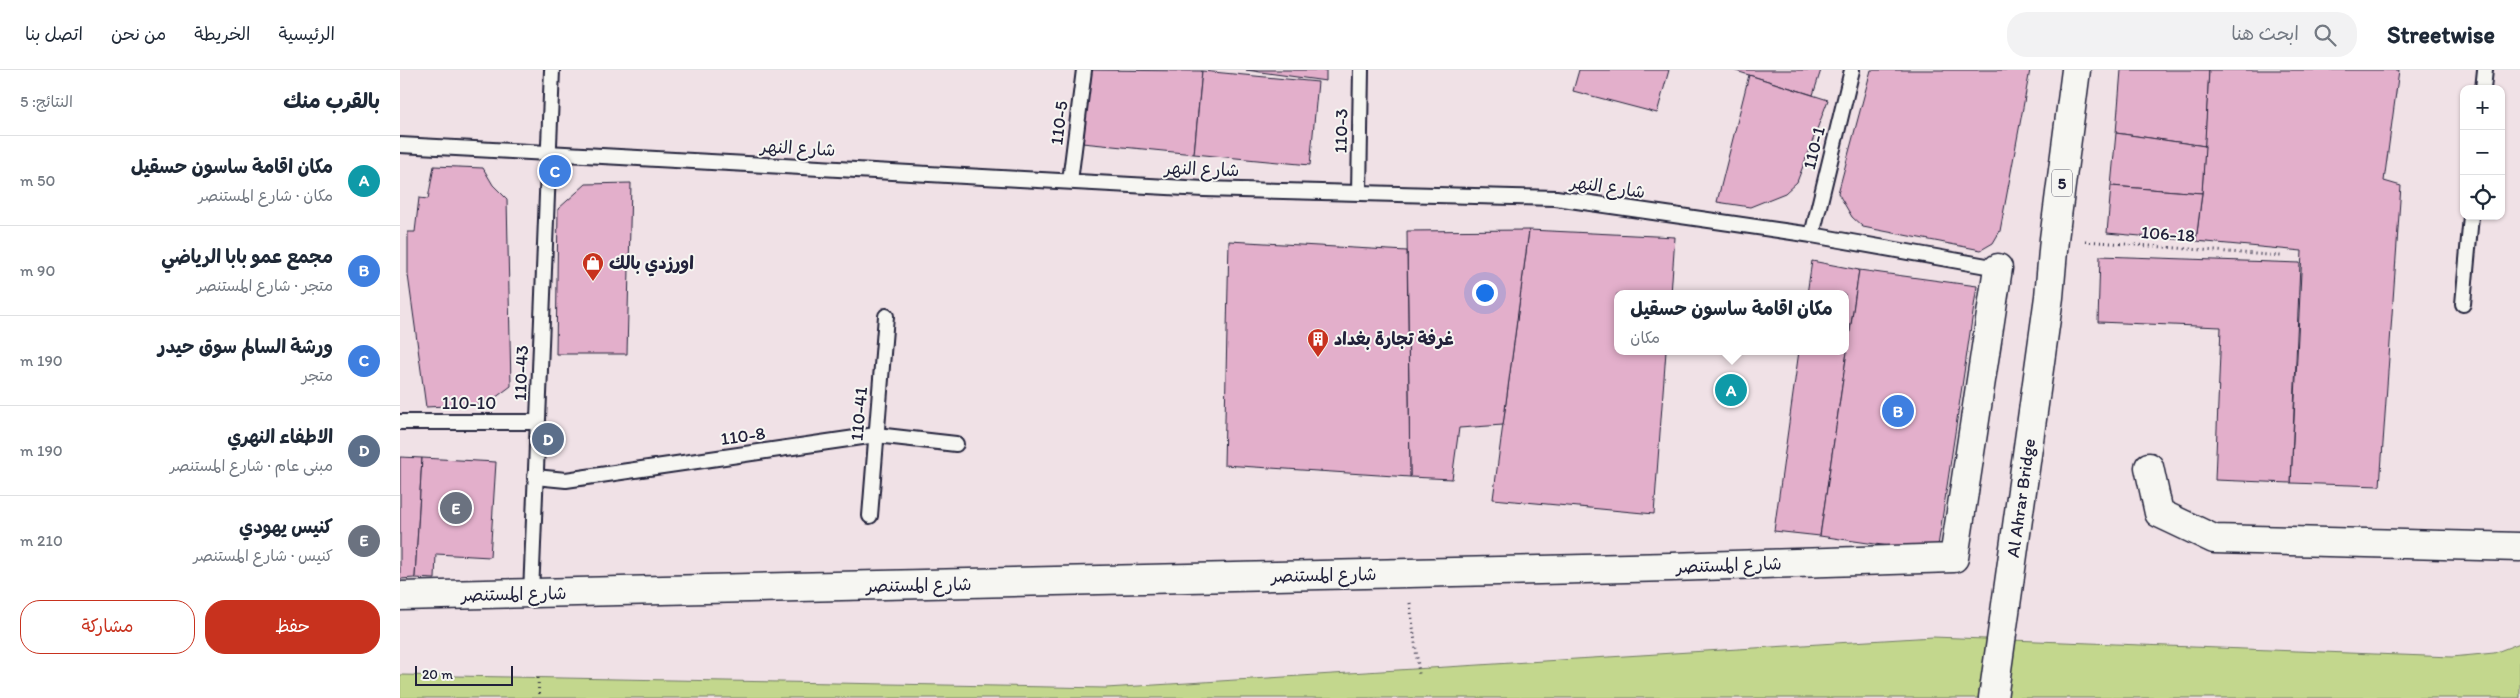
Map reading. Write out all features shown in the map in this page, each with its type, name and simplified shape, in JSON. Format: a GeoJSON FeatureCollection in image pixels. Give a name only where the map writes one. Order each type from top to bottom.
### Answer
{"type":"FeatureCollection","features":[{"type":"Feature","properties":{"kind":"street","name":"5"},"geometry":{"type":"LineString","coordinates":[[2054,239],[2076,70]]}},
{"type":"Feature","properties":{"kind":"street","name":"Al Ahrar Bridge"},"geometry":{"type":"LineString","coordinates":[[1993,698],[2049,296],[2054,239]]}},
{"type":"Feature","properties":{"kind":"street","name":"شارع المستنصر"},"geometry":{"type":"LineString","coordinates":[[400,596],[1406,573],[1954,558],[1998,268]]}},
{"type":"Feature","properties":{"kind":"street"},"geometry":{"type":"LineString","coordinates":[[2149,467],[2159,513],[2214,539],[2520,547]]}},
{"type":"Feature","properties":{"kind":"lane","name":"110-43"},"geometry":{"type":"LineString","coordinates":[[531,594],[552,70]]}},
{"type":"Feature","properties":{"kind":"lane","name":"110-5"},"geometry":{"type":"LineString","coordinates":[[1070,182],[1084,70]]}},
{"type":"Feature","properties":{"kind":"lane","name":"110-3"},"geometry":{"type":"LineString","coordinates":[[1359,193],[1361,70]]}},
{"type":"Feature","properties":{"kind":"lane","name":"110-1"},"geometry":{"type":"LineString","coordinates":[[1812,235],[1852,70]]}},
{"type":"Feature","properties":{"kind":"lane"},"geometry":{"type":"LineString","coordinates":[[2483,85],[2485,70]]}},
{"type":"Feature","properties":{"kind":"lane","name":"شارع النهر"},"geometry":{"type":"LineString","coordinates":[[400,145],[1070,182],[1556,198],[1812,235],[1998,268]]}},
{"type":"Feature","properties":{"kind":"lane"},"geometry":{"type":"LineString","coordinates":[[2463,304],[2471,220]]}},
{"type":"Feature","properties":{"kind":"lane","name":"110-41"},"geometry":{"type":"LineString","coordinates":[[870,516],[886,316]]}},
{"type":"Feature","properties":{"kind":"lane","name":"110-10"},"geometry":{"type":"LineString","coordinates":[[400,422],[538,422]]}},
{"type":"Feature","properties":{"kind":"lane","name":"110-8"},"geometry":{"type":"LineString","coordinates":[[535,477],[566,480],[876,435],[956,444]]}},
{"type":"Feature","properties":{"kind":"path","name":"106-18"},"geometry":{"type":"LineString","coordinates":[[2054,239],[2281,256]]}},
{"type":"Feature","properties":{"kind":"path"},"geometry":{"type":"LineString","coordinates":[[1406,573],[1419,674]]}},
{"type":"Feature","properties":{"kind":"path"},"geometry":{"type":"LineString","coordinates":[[538,678],[539,698]]}},
{"type":"Feature","properties":{"kind":"green space"},"geometry":{"type":"Polygon","coordinates":[[[1933,637],[2452,657],[2494,653],[2520,643],[2520,698],[400,698],[400,675],[1106,688],[1933,637]]]}},
{"type":"Feature","properties":{"kind":"building"},"geometry":{"type":"Polygon","coordinates":[[[1089,70],[1202,71],[1194,154],[1082,143],[1089,70]]]}},
{"type":"Feature","properties":{"kind":"building"},"geometry":{"type":"Polygon","coordinates":[[[1246,70],[1326,70],[1326,81],[1246,70]]]}},
{"type":"Feature","properties":{"kind":"building"},"geometry":{"type":"Polygon","coordinates":[[[1579,70],[1669,70],[1657,113],[1573,91],[1579,70]]]}},
{"type":"Feature","properties":{"kind":"building"},"geometry":{"type":"Polygon","coordinates":[[[1733,70],[1821,70],[1813,95],[1733,70]]]}},
{"type":"Feature","properties":{"kind":"building"},"geometry":{"type":"Polygon","coordinates":[[[1871,70],[2030,70],[2000,231],[1993,243],[1981,250],[1863,227],[1852,217],[1838,193],[1871,70]]]}},
{"type":"Feature","properties":{"kind":"building"},"geometry":{"type":"Polygon","coordinates":[[[2121,70],[2209,70],[2205,146],[2116,133],[2121,70]]]}},
{"type":"Feature","properties":{"kind":"building"},"geometry":{"type":"Polygon","coordinates":[[[2209,70],[2399,70],[2384,181],[2401,186],[2380,486],[2291,483],[2302,251],[2196,241],[2202,193],[2209,70]]]}},
{"type":"Feature","properties":{"kind":"building"},"geometry":{"type":"Polygon","coordinates":[[[1202,71],[1318,82],[1310,165],[1194,154],[1202,71]]]}},
{"type":"Feature","properties":{"kind":"building"},"geometry":{"type":"Polygon","coordinates":[[[1749,75],[1828,100],[1797,182],[1785,193],[1750,207],[1717,202],[1749,75]]]}},
{"type":"Feature","properties":{"kind":"building"},"geometry":{"type":"Polygon","coordinates":[[[2116,133],[2205,146],[2202,193],[2111,186],[2116,133]]]}},
{"type":"Feature","properties":{"kind":"building"},"geometry":{"type":"Polygon","coordinates":[[[434,166],[483,168],[493,185],[507,199],[511,386],[487,404],[426,407],[408,275],[408,232],[415,232],[419,198],[428,199],[434,166]]]}},
{"type":"Feature","properties":{"kind":"building","name":"اورزدي بالك"},"geometry":{"type":"Polygon","coordinates":[[[631,183],[627,354],[556,354],[558,209],[586,184],[631,183]]]}},
{"type":"Feature","properties":{"kind":"building"},"geometry":{"type":"Polygon","coordinates":[[[2111,186],[2202,193],[2196,241],[2107,233],[2111,186]]]}},
{"type":"Feature","properties":{"kind":"building"},"geometry":{"type":"Polygon","coordinates":[[[1529,230],[1675,237],[1671,290],[1614,290],[1614,355],[1666,355],[1654,514],[1493,499],[1529,230]]]}},
{"type":"Feature","properties":{"kind":"building"},"geometry":{"type":"Polygon","coordinates":[[[1529,230],[1503,425],[1459,428],[1452,479],[1410,477],[1407,231],[1529,230]]]}},
{"type":"Feature","properties":{"kind":"building","name":"غرفة تجارة بغداد"},"geometry":{"type":"Polygon","coordinates":[[[1229,241],[1407,251],[1410,477],[1224,465],[1229,241]]]}},
{"type":"Feature","properties":{"kind":"building"},"geometry":{"type":"Polygon","coordinates":[[[2100,256],[2300,263],[2291,483],[2215,480],[2221,327],[2098,322],[2100,256]]]}},
{"type":"Feature","properties":{"kind":"building"},"geometry":{"type":"Polygon","coordinates":[[[1812,261],[1859,270],[1849,338],[1849,290],[1808,290],[1812,261]]]}},
{"type":"Feature","properties":{"kind":"building"},"geometry":{"type":"Polygon","coordinates":[[[1859,270],[1977,286],[1937,553],[1820,536],[1847,355],[1849,355],[1849,338],[1859,270]]]}},
{"type":"Feature","properties":{"kind":"building"},"geometry":{"type":"Polygon","coordinates":[[[1798,355],[1847,355],[1820,536],[1774,531],[1798,355]]]}},
{"type":"Feature","properties":{"kind":"building"},"geometry":{"type":"Polygon","coordinates":[[[400,457],[422,458],[415,578],[400,579],[400,457]]]}},
{"type":"Feature","properties":{"kind":"building"},"geometry":{"type":"Polygon","coordinates":[[[422,458],[496,462],[490,557],[436,554],[435,579],[415,578],[422,458]]]}},
{"type":"Feature","properties":{"kind":"place","name":"ورشة السالم سوق حيدر"},"geometry":{"type":"Point","coordinates":[555,171]}},
{"type":"Feature","properties":{"kind":"place","name":"اورزدي بالك"},"geometry":{"type":"Point","coordinates":[593,282]}},
{"type":"Feature","properties":{"kind":"place","name":"غرفة تجارة بغداد"},"geometry":{"type":"Point","coordinates":[1318,358]}},
{"type":"Feature","properties":{"kind":"place","name":"مكان اقامة ساسون حسقيل"},"geometry":{"type":"Point","coordinates":[1731,390]}},
{"type":"Feature","properties":{"kind":"place","name":"مجمع عمو بابا الرياضي"},"geometry":{"type":"Point","coordinates":[1898,411]}},
{"type":"Feature","properties":{"kind":"place","name":"الاطفاء النهري"},"geometry":{"type":"Point","coordinates":[548,439]}},
{"type":"Feature","properties":{"kind":"place","name":"كنيس يهودي"},"geometry":{"type":"Point","coordinates":[456,508]}}]}
